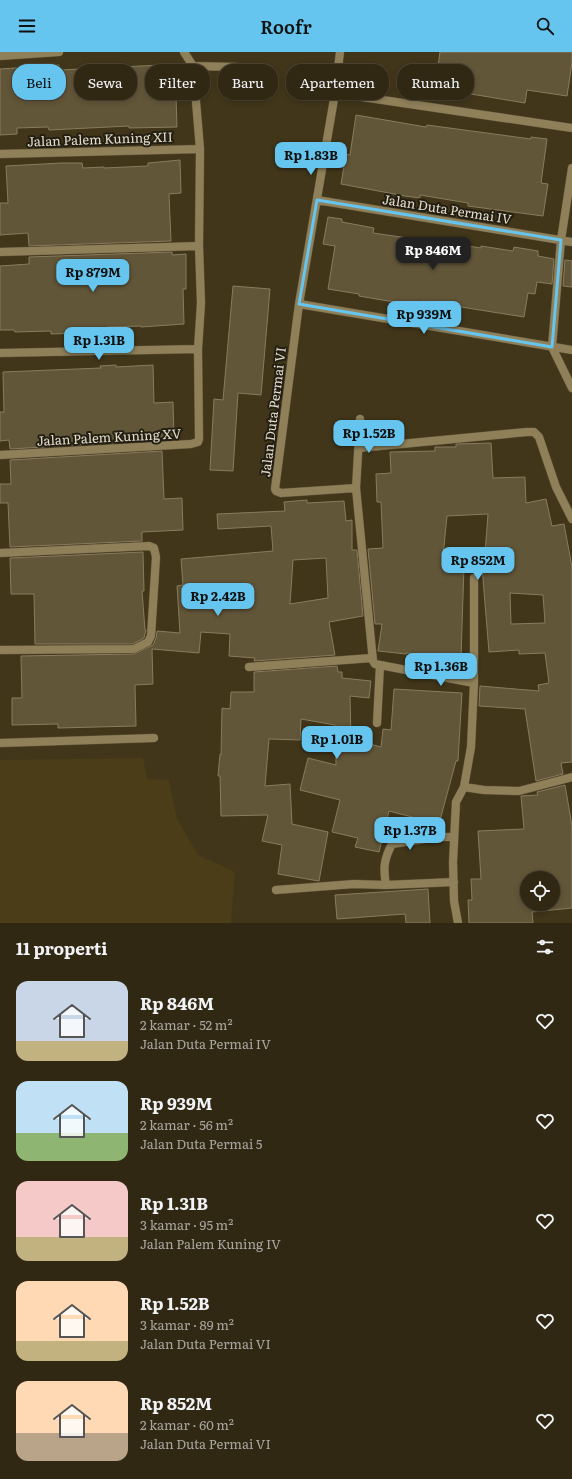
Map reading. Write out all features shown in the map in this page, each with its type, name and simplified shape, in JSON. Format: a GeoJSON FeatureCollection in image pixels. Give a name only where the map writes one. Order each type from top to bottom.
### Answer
{"type":"FeatureCollection","features":[{"type":"Feature","properties":{"kind":"street"},"geometry":{"type":"LineString","coordinates":[[0,56],[59,52]]}},
{"type":"Feature","properties":{"kind":"street"},"geometry":{"type":"LineString","coordinates":[[184,52],[192,64]]}},
{"type":"Feature","properties":{"kind":"street"},"geometry":{"type":"LineString","coordinates":[[339,64],[340,52]]}},
{"type":"Feature","properties":{"kind":"street"},"geometry":{"type":"LineString","coordinates":[[0,353],[198,348],[201,303],[199,246],[200,149],[196,100]]}},
{"type":"Feature","properties":{"kind":"street"},"geometry":{"type":"LineString","coordinates":[[334,100],[299,304],[572,350]]}},
{"type":"Feature","properties":{"kind":"street"},"geometry":{"type":"LineString","coordinates":[[382,100],[572,128]]}},
{"type":"Feature","properties":{"kind":"street","name":"Jalan Palem Kuning XII"},"geometry":{"type":"LineString","coordinates":[[0,154],[200,149]]}},
{"type":"Feature","properties":{"kind":"street"},"geometry":{"type":"LineString","coordinates":[[572,168],[561,240],[552,347],[572,388]]}},
{"type":"Feature","properties":{"kind":"street","name":"Jalan Duta Permai IV"},"geometry":{"type":"LineString","coordinates":[[317,200],[572,242]]}},
{"type":"Feature","properties":{"kind":"street"},"geometry":{"type":"LineString","coordinates":[[0,252],[199,246]]}},
{"type":"Feature","properties":{"kind":"street","name":"Jalan Duta Permai VI"},"geometry":{"type":"LineString","coordinates":[[299,304],[275,489],[281,493],[356,488]]}},
{"type":"Feature","properties":{"kind":"street","name":"Jalan Palem Kuning XV"},"geometry":{"type":"LineString","coordinates":[[0,455],[191,444],[198,442],[200,437],[198,348]]}},
{"type":"Feature","properties":{"kind":"street"},"geometry":{"type":"LineString","coordinates":[[360,419],[356,488],[372,658],[375,664],[474,683]]}},
{"type":"Feature","properties":{"kind":"street"},"geometry":{"type":"LineString","coordinates":[[359,448],[534,432],[539,437],[556,488],[572,519]]}},
{"type":"Feature","properties":{"kind":"street"},"geometry":{"type":"LineString","coordinates":[[0,553],[149,546],[154,548],[156,556],[151,636],[148,642],[134,649],[0,650]]}},
{"type":"Feature","properties":{"kind":"street"},"geometry":{"type":"LineString","coordinates":[[458,923],[454,882],[454,837],[456,802],[464,787],[472,747],[474,683],[474,578]]}},
{"type":"Feature","properties":{"kind":"street"},"geometry":{"type":"LineString","coordinates":[[249,667],[372,658]]}},
{"type":"Feature","properties":{"kind":"street"},"geometry":{"type":"LineString","coordinates":[[377,723],[380,665]]}},
{"type":"Feature","properties":{"kind":"street"},"geometry":{"type":"LineString","coordinates":[[0,743],[154,738]]}},
{"type":"Feature","properties":{"kind":"street"},"geometry":{"type":"LineString","coordinates":[[464,787],[484,790],[519,791],[572,777]]}},
{"type":"Feature","properties":{"kind":"street"},"geometry":{"type":"LineString","coordinates":[[386,885],[384,872],[386,856],[392,844],[437,837],[454,837]]}},
{"type":"Feature","properties":{"kind":"street"},"geometry":{"type":"LineString","coordinates":[[276,890],[354,884],[386,885],[454,882]]}},
{"type":"Feature","properties":{"kind":"highlighted area"},"geometry":{"type":"Polygon","coordinates":[[[317,200],[561,240],[552,347],[299,304],[317,200]]]}},
{"type":"Feature","properties":{"kind":"shaded area"},"geometry":{"type":"Polygon","coordinates":[[[143,758],[147,779],[169,780],[177,819],[198,855],[235,872],[231,923],[0,923],[0,760],[143,758]]]}},
{"type":"Feature","properties":{"kind":"building"},"geometry":{"type":"Polygon","coordinates":[[[440,52],[572,52],[572,63],[567,96],[527,90],[525,103],[474,94],[474,64],[438,64],[440,52]]]}},
{"type":"Feature","properties":{"kind":"building"},"geometry":{"type":"Polygon","coordinates":[[[137,66],[145,66],[145,100],[176,100],[177,127],[129,128],[129,126],[49,130],[48,127],[17,128],[17,134],[0,135],[0,69],[12,68],[12,100],[66,100],[66,70],[74,69],[74,100],[137,100],[137,66]]]}},
{"type":"Feature","properties":{"kind":"building"},"geometry":{"type":"Polygon","coordinates":[[[356,115],[426,127],[427,125],[531,139],[531,137],[547,139],[541,183],[548,184],[543,216],[468,206],[468,203],[420,195],[420,198],[405,196],[341,184],[346,154],[350,155],[356,115]]]}},
{"type":"Feature","properties":{"kind":"building"},"geometry":{"type":"Polygon","coordinates":[[[180,160],[181,193],[169,194],[171,241],[29,246],[28,233],[0,235],[0,203],[8,203],[6,166],[82,163],[83,168],[104,168],[148,166],[148,163],[180,160]]]}},
{"type":"Feature","properties":{"kind":"building"},"geometry":{"type":"Polygon","coordinates":[[[328,217],[342,219],[342,222],[374,228],[373,233],[481,248],[481,246],[513,251],[514,247],[538,251],[538,256],[554,259],[552,284],[537,282],[535,294],[528,293],[524,317],[423,301],[422,304],[388,301],[328,289],[335,246],[323,244],[328,217]]]}},
{"type":"Feature","properties":{"kind":"building"},"geometry":{"type":"Polygon","coordinates":[[[172,252],[172,255],[186,254],[186,289],[183,289],[184,324],[141,327],[107,327],[107,332],[51,334],[51,331],[15,332],[14,330],[0,330],[0,266],[29,264],[29,257],[172,252]]]}},
{"type":"Feature","properties":{"kind":"building"},"geometry":{"type":"Polygon","coordinates":[[[565,260],[572,261],[572,287],[563,286],[565,260]]]}},
{"type":"Feature","properties":{"kind":"building"},"geometry":{"type":"Polygon","coordinates":[[[233,286],[270,289],[261,395],[238,393],[233,471],[210,470],[214,399],[223,400],[233,286]]]}},
{"type":"Feature","properties":{"kind":"building"},"geometry":{"type":"Polygon","coordinates":[[[116,365],[116,367],[153,365],[154,403],[173,402],[174,436],[161,437],[161,440],[10,449],[9,440],[0,441],[0,412],[4,412],[3,372],[101,368],[100,366],[116,365]]]}},
{"type":"Feature","properties":{"kind":"building"},"geometry":{"type":"Polygon","coordinates":[[[491,443],[493,478],[525,477],[526,503],[546,499],[552,526],[564,524],[572,567],[572,762],[561,763],[563,774],[536,781],[525,709],[479,706],[480,686],[539,691],[538,685],[549,683],[545,653],[519,654],[519,650],[489,652],[482,567],[484,567],[488,514],[447,516],[442,566],[464,566],[461,657],[378,651],[382,624],[375,624],[368,549],[383,548],[381,502],[377,502],[376,474],[391,473],[390,452],[435,451],[435,447],[456,447],[456,444],[491,443]],[[510,593],[511,624],[545,623],[543,595],[510,593]]]}},
{"type":"Feature","properties":{"kind":"building"},"geometry":{"type":"Polygon","coordinates":[[[162,451],[164,499],[182,498],[183,530],[142,532],[142,541],[10,547],[8,503],[0,503],[0,484],[11,484],[10,460],[162,451]]]}},
{"type":"Feature","properties":{"kind":"building"},"geometry":{"type":"Polygon","coordinates":[[[307,500],[307,503],[344,501],[346,521],[352,520],[352,550],[357,550],[363,616],[329,622],[335,655],[254,661],[255,658],[229,656],[230,634],[201,632],[199,653],[152,649],[153,684],[135,685],[136,726],[58,728],[58,724],[12,725],[12,698],[22,698],[21,656],[134,654],[153,645],[157,631],[180,633],[177,586],[183,585],[181,559],[273,551],[271,526],[218,529],[217,514],[285,511],[284,502],[307,500]],[[326,558],[293,560],[290,604],[328,598],[326,558]]]}},
{"type":"Feature","properties":{"kind":"building"},"geometry":{"type":"Polygon","coordinates":[[[143,552],[144,591],[142,591],[146,630],[144,638],[133,644],[35,644],[34,594],[11,594],[10,558],[143,552]]]}},
{"type":"Feature","properties":{"kind":"building"},"geometry":{"type":"Polygon","coordinates":[[[337,666],[338,672],[342,672],[342,678],[371,681],[369,698],[350,696],[351,739],[381,747],[383,729],[391,730],[394,689],[462,693],[458,761],[456,761],[439,824],[389,811],[379,852],[355,847],[358,838],[332,832],[340,800],[300,790],[308,758],[336,765],[335,725],[301,719],[300,740],[269,739],[265,786],[290,784],[292,824],[328,832],[319,881],[278,874],[282,845],[262,841],[268,815],[221,816],[220,776],[218,776],[220,754],[221,755],[222,708],[230,709],[231,692],[254,692],[254,672],[337,666]]]}},
{"type":"Feature","properties":{"kind":"building"},"geometry":{"type":"Polygon","coordinates":[[[565,785],[572,826],[572,908],[560,909],[560,871],[520,871],[520,911],[542,911],[532,912],[533,923],[469,923],[468,900],[472,900],[471,879],[481,879],[478,831],[524,829],[521,796],[538,795],[537,792],[565,785]]]}},
{"type":"Feature","properties":{"kind":"building"},"geometry":{"type":"Polygon","coordinates":[[[428,889],[430,923],[406,923],[405,914],[337,919],[335,895],[428,889]]]}}]}
